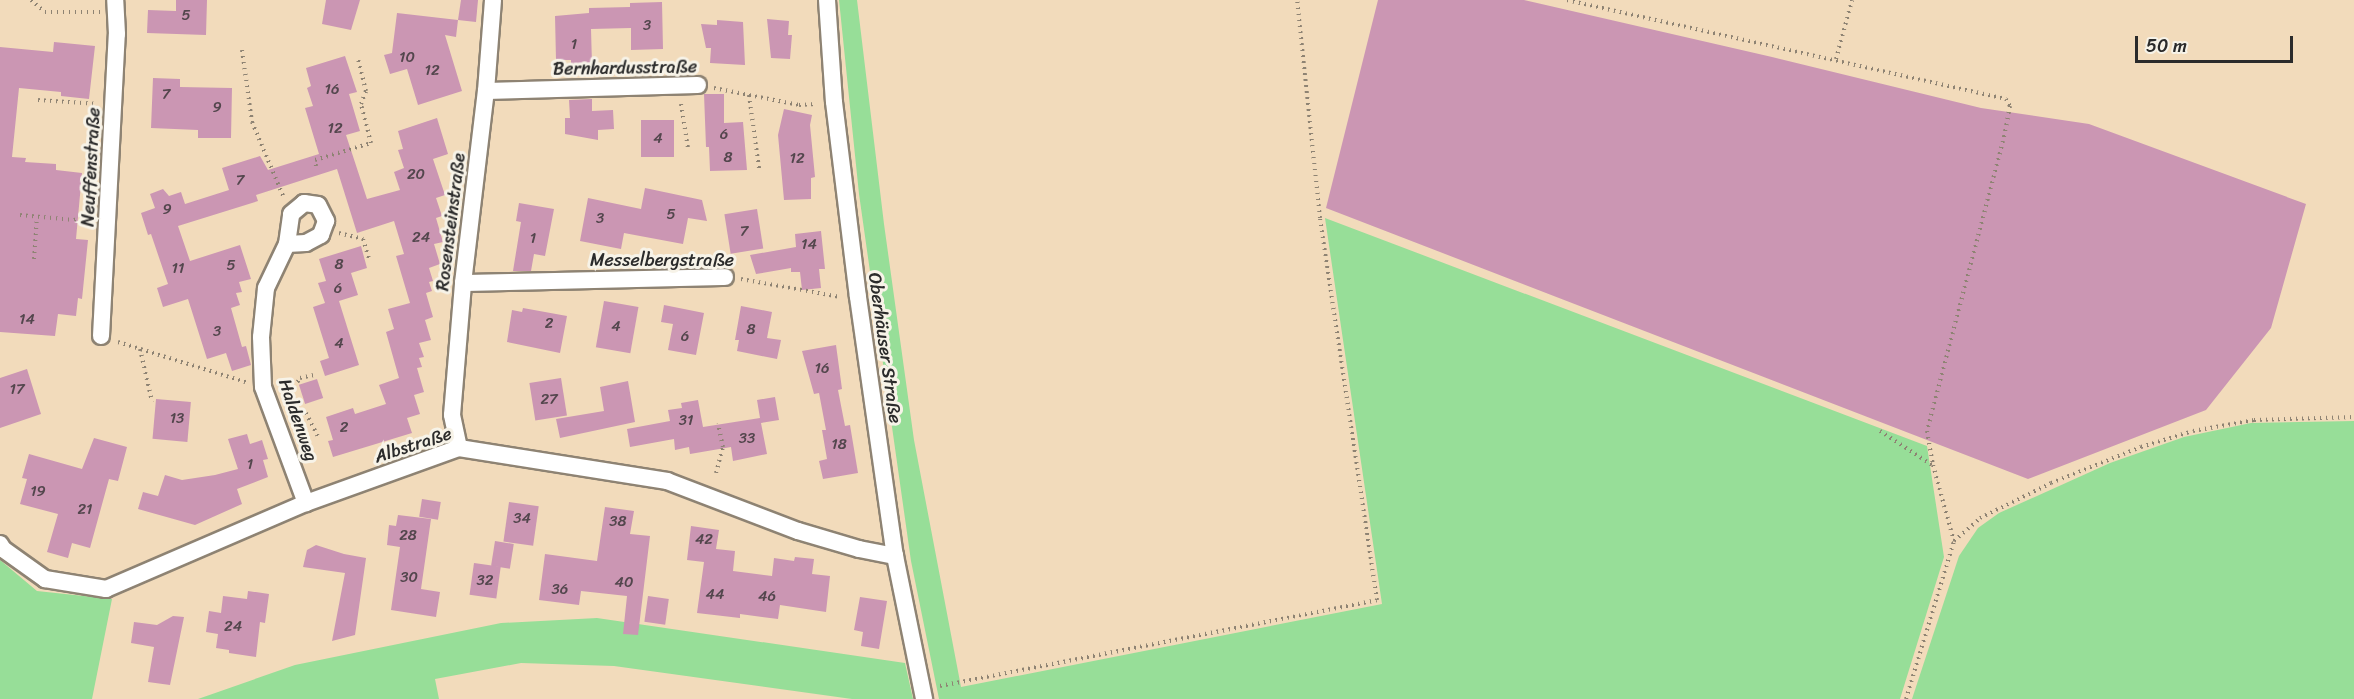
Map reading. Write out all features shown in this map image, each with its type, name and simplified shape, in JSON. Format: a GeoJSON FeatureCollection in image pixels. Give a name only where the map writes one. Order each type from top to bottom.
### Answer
{"type":"FeatureCollection","features":[{"type":"Feature","properties":{"kind":"street","name":"Rosensteinstraße"},"geometry":{"type":"LineString","coordinates":[[459,448],[452,416],[463,283],[486,91],[493,0]]}},
{"type":"Feature","properties":{"kind":"street","name":"Oberhäuser Straße"},"geometry":{"type":"LineString","coordinates":[[826,0],[834,102],[858,297],[895,556],[924,699]]}},
{"type":"Feature","properties":{"kind":"street","name":"Neuffenstraße"},"geometry":{"type":"LineString","coordinates":[[101,336],[113,105],[115,6]]}},
{"type":"Feature","properties":{"kind":"street","name":"Bernhardusstraße"},"geometry":{"type":"LineString","coordinates":[[486,91],[698,85]]}},
{"type":"Feature","properties":{"kind":"street"},"geometry":{"type":"LineString","coordinates":[[287,244],[306,243],[321,235],[326,221],[318,205],[304,202],[291,214]]}},
{"type":"Feature","properties":{"kind":"street","name":"Haldenweg"},"geometry":{"type":"LineString","coordinates":[[291,214],[287,244],[266,288],[261,337],[263,387],[306,503]]}},
{"type":"Feature","properties":{"kind":"street","name":"Messelbergstraße"},"geometry":{"type":"LineString","coordinates":[[463,283],[725,277]]}},
{"type":"Feature","properties":{"kind":"street","name":"Albstraße"},"geometry":{"type":"LineString","coordinates":[[0,544],[3,549],[45,579],[106,589],[306,503],[459,448],[667,481],[798,531],[859,549],[895,556]]}},
{"type":"Feature","properties":{"kind":"path"},"geometry":{"type":"LineString","coordinates":[[31,0],[45,12],[115,6]]}},
{"type":"Feature","properties":{"kind":"path"},"geometry":{"type":"LineString","coordinates":[[939,686],[1377,600],[1320,218],[1297,0]]}},
{"type":"Feature","properties":{"kind":"path"},"geometry":{"type":"LineString","coordinates":[[1567,0],[2006,99],[2010,106],[1926,431],[1954,541]]}},
{"type":"Feature","properties":{"kind":"path"},"geometry":{"type":"LineString","coordinates":[[1836,59],[1852,0]]}},
{"type":"Feature","properties":{"kind":"path"},"geometry":{"type":"LineString","coordinates":[[242,50],[252,122],[291,214]]}},
{"type":"Feature","properties":{"kind":"path"},"geometry":{"type":"LineString","coordinates":[[316,166],[315,160],[372,143],[361,104],[366,91],[358,60]]}},
{"type":"Feature","properties":{"kind":"path"},"geometry":{"type":"LineString","coordinates":[[679,85],[687,148]]}},
{"type":"Feature","properties":{"kind":"path","name":"Bernhardusstraße"},"geometry":{"type":"LineString","coordinates":[[698,85],[799,105],[834,102]]}},
{"type":"Feature","properties":{"kind":"path"},"geometry":{"type":"LineString","coordinates":[[749,95],[759,168]]}},
{"type":"Feature","properties":{"kind":"path"},"geometry":{"type":"LineString","coordinates":[[38,100],[113,105]]}},
{"type":"Feature","properties":{"kind":"path"},"geometry":{"type":"LineString","coordinates":[[20,215],[74,220],[108,207]]}},
{"type":"Feature","properties":{"kind":"path"},"geometry":{"type":"LineString","coordinates":[[34,259],[37,217]]}},
{"type":"Feature","properties":{"kind":"path"},"geometry":{"type":"LineString","coordinates":[[324,228],[363,239],[369,259]]}},
{"type":"Feature","properties":{"kind":"path","name":"Messelbergstraße"},"geometry":{"type":"LineString","coordinates":[[725,277],[832,298],[858,297]]}},
{"type":"Feature","properties":{"kind":"path"},"geometry":{"type":"LineString","coordinates":[[101,336],[263,387]]}},
{"type":"Feature","properties":{"kind":"path"},"geometry":{"type":"LineString","coordinates":[[140,348],[152,402]]}},
{"type":"Feature","properties":{"kind":"path"},"geometry":{"type":"LineString","coordinates":[[291,392],[300,378],[314,375]]}},
{"type":"Feature","properties":{"kind":"path"},"geometry":{"type":"LineString","coordinates":[[306,413],[319,438]]}},
{"type":"Feature","properties":{"kind":"path"},"geometry":{"type":"LineString","coordinates":[[1906,699],[1954,541],[1980,518],[2051,483],[2141,447],[2193,431],[2254,420],[2354,417]]}},
{"type":"Feature","properties":{"kind":"path"},"geometry":{"type":"LineString","coordinates":[[716,472],[723,447],[718,424]]}},
{"type":"Feature","properties":{"kind":"path"},"geometry":{"type":"LineString","coordinates":[[1880,431],[1933,465]]}},
{"type":"Feature","properties":{"kind":"green space"},"geometry":{"type":"Polygon","coordinates":[[[839,0],[857,0],[884,224],[914,440],[961,687],[1382,604],[1325,218],[1927,446],[1944,557],[1900,699],[939,699],[911,561],[859,194],[839,0]]]}},
{"type":"Feature","properties":{"kind":"green space"},"geometry":{"type":"Polygon","coordinates":[[[2354,421],[2354,699],[1912,699],[1959,556],[1978,528],[1999,513],[2110,463],[2184,437],[2251,423],[2354,421]]]}},
{"type":"Feature","properties":{"kind":"green space"},"geometry":{"type":"Polygon","coordinates":[[[0,560],[37,591],[112,599],[92,699],[0,699],[0,560]]]}},
{"type":"Feature","properties":{"kind":"green space"},"geometry":{"type":"Polygon","coordinates":[[[597,618],[905,663],[913,699],[852,699],[614,666],[521,663],[435,679],[439,699],[198,699],[295,665],[501,623],[597,618]]]}},
{"type":"Feature","properties":{"kind":"building"},"geometry":{"type":"Polygon","coordinates":[[[176,0],[207,0],[206,35],[147,33],[148,10],[176,11],[176,0]]]}},
{"type":"Feature","properties":{"kind":"building"},"geometry":{"type":"Polygon","coordinates":[[[326,0],[360,0],[351,30],[322,24],[326,0]]]}},
{"type":"Feature","properties":{"kind":"building"},"geometry":{"type":"Polygon","coordinates":[[[461,0],[478,0],[476,22],[458,20],[461,0]]]}},
{"type":"Feature","properties":{"kind":"building"},"geometry":{"type":"Polygon","coordinates":[[[1378,0],[1524,0],[1981,108],[2089,124],[2306,204],[2271,328],[2206,410],[2028,479],[1326,208],[1378,0]]]}},
{"type":"Feature","properties":{"kind":"building"},"geometry":{"type":"Polygon","coordinates":[[[662,2],[663,49],[631,50],[631,28],[591,29],[592,64],[571,65],[571,60],[556,60],[555,16],[589,13],[589,8],[630,7],[630,3],[662,2]]]}},
{"type":"Feature","properties":{"kind":"building"},"geometry":{"type":"Polygon","coordinates":[[[397,13],[458,20],[456,37],[445,35],[462,91],[418,105],[407,69],[390,74],[384,55],[392,53],[397,13]]]}},
{"type":"Feature","properties":{"kind":"building"},"geometry":{"type":"Polygon","coordinates":[[[767,19],[789,21],[788,35],[792,35],[790,59],[771,58],[767,19]]]}},
{"type":"Feature","properties":{"kind":"building"},"geometry":{"type":"Polygon","coordinates":[[[717,20],[743,22],[745,65],[710,63],[711,48],[706,48],[701,24],[717,25],[717,20]]]}},
{"type":"Feature","properties":{"kind":"building"},"geometry":{"type":"Polygon","coordinates":[[[54,42],[95,46],[89,99],[61,96],[61,92],[19,88],[12,157],[26,158],[25,162],[56,164],[56,170],[82,173],[76,239],[88,240],[82,299],[78,298],[76,316],[58,314],[55,336],[0,332],[0,47],[53,52],[54,42]]]}},
{"type":"Feature","properties":{"kind":"building"},"geometry":{"type":"Polygon","coordinates":[[[345,56],[357,92],[349,94],[360,131],[346,135],[367,199],[400,190],[394,172],[404,168],[398,150],[403,149],[398,131],[437,118],[448,154],[433,159],[445,195],[436,198],[442,216],[436,218],[443,242],[434,244],[440,264],[429,268],[433,281],[429,282],[432,291],[426,293],[433,317],[425,320],[431,340],[419,343],[424,357],[419,358],[422,367],[417,368],[424,392],[414,395],[420,414],[407,418],[412,433],[333,457],[328,441],[333,440],[326,417],[353,408],[355,414],[386,404],[379,385],[399,378],[386,332],[394,329],[388,309],[410,303],[396,256],[404,254],[394,221],[357,233],[337,169],[256,195],[258,201],[178,226],[190,261],[240,245],[251,279],[239,282],[242,292],[236,293],[240,305],[231,308],[242,347],[246,346],[251,365],[232,371],[226,353],[207,359],[188,299],[163,307],[157,288],[168,284],[151,234],[148,235],[141,213],[155,208],[150,194],[163,189],[169,196],[181,192],[185,204],[229,190],[222,168],[260,156],[268,170],[319,154],[305,108],[313,106],[307,88],[311,86],[306,68],[345,56]]]}},
{"type":"Feature","properties":{"kind":"building"},"geometry":{"type":"Polygon","coordinates":[[[153,78],[180,79],[180,87],[232,88],[231,138],[198,138],[198,130],[151,128],[153,78]]]}},
{"type":"Feature","properties":{"kind":"building"},"geometry":{"type":"Polygon","coordinates":[[[704,94],[724,94],[724,123],[743,122],[747,170],[710,171],[709,147],[706,147],[704,94]]]}},
{"type":"Feature","properties":{"kind":"building"},"geometry":{"type":"Polygon","coordinates":[[[592,99],[592,111],[613,110],[614,129],[598,130],[598,140],[565,134],[565,118],[570,118],[569,100],[592,99]]]}},
{"type":"Feature","properties":{"kind":"building"},"geometry":{"type":"Polygon","coordinates":[[[784,109],[812,115],[810,125],[815,177],[811,178],[811,199],[784,200],[778,135],[784,109]]]}},
{"type":"Feature","properties":{"kind":"building"},"geometry":{"type":"Polygon","coordinates":[[[641,120],[674,120],[674,157],[641,157],[641,120]]]}},
{"type":"Feature","properties":{"kind":"building"},"geometry":{"type":"Polygon","coordinates":[[[645,188],[702,200],[707,221],[688,218],[683,244],[624,233],[621,249],[580,241],[588,198],[641,209],[645,188]]]}},
{"type":"Feature","properties":{"kind":"building"},"geometry":{"type":"Polygon","coordinates":[[[519,203],[554,209],[545,256],[534,254],[531,271],[513,271],[521,222],[516,221],[519,203]]]}},
{"type":"Feature","properties":{"kind":"building"},"geometry":{"type":"Polygon","coordinates":[[[757,209],[763,249],[731,254],[724,214],[757,209]]]}},
{"type":"Feature","properties":{"kind":"building"},"geometry":{"type":"Polygon","coordinates":[[[821,231],[825,269],[819,269],[821,288],[802,290],[800,272],[791,272],[791,268],[756,274],[750,255],[796,247],[795,234],[821,231]]]}},
{"type":"Feature","properties":{"kind":"building"},"geometry":{"type":"Polygon","coordinates":[[[361,246],[367,268],[351,273],[358,295],[339,301],[359,365],[325,376],[320,361],[329,358],[313,307],[325,303],[318,283],[326,281],[319,259],[361,246]]]}},
{"type":"Feature","properties":{"kind":"building"},"geometry":{"type":"Polygon","coordinates":[[[604,301],[638,307],[630,353],[596,347],[604,301]]]}},
{"type":"Feature","properties":{"kind":"building"},"geometry":{"type":"Polygon","coordinates":[[[664,305],[704,313],[696,355],[668,350],[673,324],[661,322],[664,305]]]}},
{"type":"Feature","properties":{"kind":"building"},"geometry":{"type":"Polygon","coordinates":[[[741,306],[772,312],[767,338],[781,340],[777,359],[737,351],[739,340],[735,340],[741,306]]]}},
{"type":"Feature","properties":{"kind":"building"},"geometry":{"type":"Polygon","coordinates":[[[523,308],[567,316],[560,353],[507,342],[512,310],[522,312],[523,308]]]}},
{"type":"Feature","properties":{"kind":"building"},"geometry":{"type":"Polygon","coordinates":[[[836,345],[842,389],[838,390],[845,426],[850,425],[858,473],[823,479],[819,461],[827,459],[822,430],[826,430],[819,393],[814,394],[802,351],[836,345]]]}},
{"type":"Feature","properties":{"kind":"building"},"geometry":{"type":"Polygon","coordinates":[[[27,369],[41,414],[0,428],[0,378],[27,369]]]}},
{"type":"Feature","properties":{"kind":"building"},"geometry":{"type":"Polygon","coordinates":[[[561,378],[567,416],[535,421],[529,383],[561,378]]]}},
{"type":"Feature","properties":{"kind":"building"},"geometry":{"type":"Polygon","coordinates":[[[317,379],[323,398],[305,404],[299,385],[317,379]]]}},
{"type":"Feature","properties":{"kind":"building"},"geometry":{"type":"Polygon","coordinates":[[[628,381],[635,422],[560,438],[556,419],[604,411],[600,387],[628,381]]]}},
{"type":"Feature","properties":{"kind":"building"},"geometry":{"type":"Polygon","coordinates":[[[775,397],[779,420],[761,423],[767,454],[733,461],[731,447],[690,454],[689,447],[675,450],[674,439],[630,447],[627,429],[670,421],[668,410],[682,408],[681,403],[698,400],[703,427],[760,418],[757,400],[775,397]]]}},
{"type":"Feature","properties":{"kind":"building"},"geometry":{"type":"Polygon","coordinates":[[[156,399],[191,402],[187,442],[153,439],[156,399]]]}},
{"type":"Feature","properties":{"kind":"building"},"geometry":{"type":"Polygon","coordinates":[[[247,434],[250,444],[262,440],[268,459],[263,460],[268,477],[237,489],[242,504],[195,525],[138,509],[143,492],[158,496],[165,475],[182,480],[238,469],[228,439],[247,434]]]}},
{"type":"Feature","properties":{"kind":"building"},"geometry":{"type":"Polygon","coordinates":[[[94,438],[127,447],[118,481],[109,479],[90,548],[72,543],[68,558],[47,552],[58,514],[20,504],[27,479],[22,478],[29,454],[82,469],[94,438]]]}},
{"type":"Feature","properties":{"kind":"building"},"geometry":{"type":"Polygon","coordinates":[[[422,499],[441,502],[438,520],[419,517],[422,499]]]}},
{"type":"Feature","properties":{"kind":"building"},"geometry":{"type":"Polygon","coordinates":[[[509,502],[539,506],[533,546],[503,542],[509,502]]]}},
{"type":"Feature","properties":{"kind":"building"},"geometry":{"type":"Polygon","coordinates":[[[605,507],[634,511],[630,534],[650,536],[638,635],[623,634],[627,596],[581,591],[579,605],[539,600],[545,554],[597,561],[605,507]]]}},
{"type":"Feature","properties":{"kind":"building"},"geometry":{"type":"Polygon","coordinates":[[[398,515],[431,519],[421,589],[440,592],[436,617],[391,610],[400,547],[387,545],[389,525],[396,526],[398,515]]]}},
{"type":"Feature","properties":{"kind":"building"},"geometry":{"type":"Polygon","coordinates":[[[691,526],[719,530],[716,549],[735,551],[733,571],[772,576],[774,558],[794,561],[795,557],[814,559],[812,574],[830,576],[826,612],[780,605],[778,619],[740,614],[740,618],[697,613],[704,562],[687,560],[691,526]]]}},
{"type":"Feature","properties":{"kind":"building"},"geometry":{"type":"Polygon","coordinates":[[[495,541],[514,544],[510,569],[491,566],[495,541]]]}},
{"type":"Feature","properties":{"kind":"building"},"geometry":{"type":"Polygon","coordinates":[[[316,545],[366,558],[355,635],[332,641],[345,573],[303,567],[307,550],[316,545]]]}},
{"type":"Feature","properties":{"kind":"building"},"geometry":{"type":"Polygon","coordinates":[[[474,563],[501,567],[496,598],[470,595],[474,563]]]}},
{"type":"Feature","properties":{"kind":"building"},"geometry":{"type":"Polygon","coordinates":[[[248,591],[269,594],[265,623],[260,622],[256,657],[229,653],[229,650],[216,648],[218,634],[206,632],[209,611],[221,613],[223,596],[247,599],[248,591]]]}},
{"type":"Feature","properties":{"kind":"building"},"geometry":{"type":"Polygon","coordinates":[[[648,596],[669,599],[665,625],[644,622],[648,596]]]}},
{"type":"Feature","properties":{"kind":"building"},"geometry":{"type":"Polygon","coordinates":[[[860,597],[887,601],[879,649],[861,646],[863,632],[854,630],[860,597]]]}},
{"type":"Feature","properties":{"kind":"building"},"geometry":{"type":"Polygon","coordinates":[[[173,616],[184,617],[170,685],[148,682],[154,647],[131,643],[134,622],[157,625],[173,616]]]}}]}
